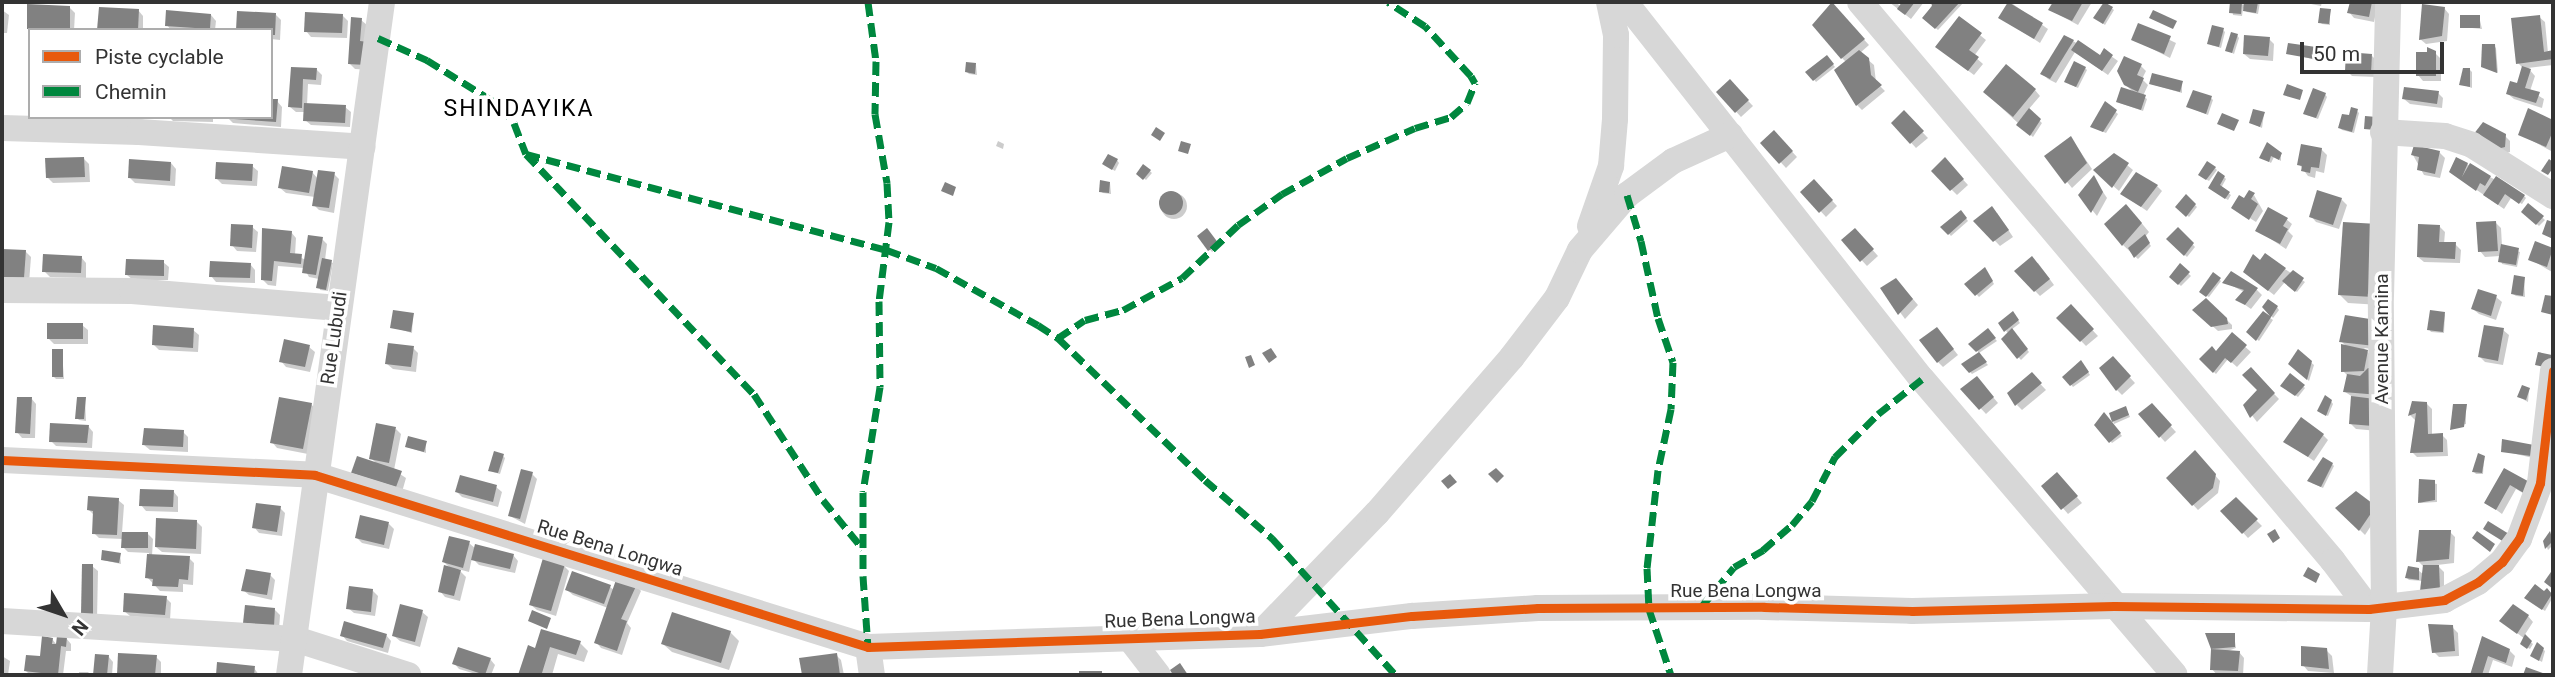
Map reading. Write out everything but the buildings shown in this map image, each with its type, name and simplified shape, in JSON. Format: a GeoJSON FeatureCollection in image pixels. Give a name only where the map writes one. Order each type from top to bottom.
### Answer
{"type":"FeatureCollection","features":[{"type":"Feature","properties":{"kind":"street","name":"Rue Lubudi"},"geometry":{"type":"LineString","coordinates":[[289,675],[382,2]]}},
{"type":"Feature","properties":{"kind":"street"},"geometry":{"type":"LineString","coordinates":[[1260,634],[1377,513],[1512,357],[1557,298],[1580,250],[1611,166],[1617,78],[1616,35],[1609,2]]}},
{"type":"Feature","properties":{"kind":"street"},"geometry":{"type":"LineString","coordinates":[[1625,2],[1922,379],[2175,675]]}},
{"type":"Feature","properties":{"kind":"street"},"geometry":{"type":"LineString","coordinates":[[1860,2],[2333,561],[2377,608]]}},
{"type":"Feature","properties":{"kind":"street","name":"Avenue Kamina"},"geometry":{"type":"LineString","coordinates":[[2384,674],[2377,608],[2383,132],[2388,2]]}},
{"type":"Feature","properties":{"kind":"street"},"geometry":{"type":"LineString","coordinates":[[2,128],[139,132],[362,147]]}},
{"type":"Feature","properties":{"kind":"street"},"geometry":{"type":"LineString","coordinates":[[2383,132],[2445,136],[2472,145],[2553,196]]}},
{"type":"Feature","properties":{"kind":"street"},"geometry":{"type":"LineString","coordinates":[[1580,250],[1627,195],[1648,177],[1674,161],[1730,135]]}},
{"type":"Feature","properties":{"kind":"street"},"geometry":{"type":"LineString","coordinates":[[2,290],[132,291],[338,308]]}},
{"type":"Feature","properties":{"kind":"street","name":"Rue Bena Longwa"},"geometry":{"type":"LineString","coordinates":[[2,460],[315,475],[868,647],[1260,634],[1412,616],[1538,608],[1752,607],[1912,611],[2114,606],[2377,608],[2444,600],[2478,582],[2502,562],[2519,539],[2540,483],[2553,371]]}},
{"type":"Feature","properties":{"kind":"street"},"geometry":{"type":"LineString","coordinates":[[2,621],[25,620],[295,639],[408,675]]}},
{"type":"Feature","properties":{"kind":"street"},"geometry":{"type":"LineString","coordinates":[[1130,640],[1158,675]]}},
{"type":"Feature","properties":{"kind":"street"},"geometry":{"type":"LineString","coordinates":[[868,647],[873,675]]}},
{"type":"Feature","properties":{"kind":"marked path"},"geometry":{"type":"LineString","coordinates":[[868,2],[876,61],[875,114],[887,183],[889,222],[879,301],[880,387],[863,492],[863,576],[868,647]]}},
{"type":"Feature","properties":{"kind":"marked path"},"geometry":{"type":"LineString","coordinates":[[1058,338],[1085,320],[1123,310],[1182,278],[1238,225],[1282,194],[1347,158],[1415,128],[1451,117],[1467,103],[1475,83],[1471,76],[1425,26],[1388,2]]}},
{"type":"Feature","properties":{"kind":"marked path"},"geometry":{"type":"LineString","coordinates":[[378,38],[427,60],[501,106],[514,123],[526,154],[754,394],[823,500],[863,549]]}},
{"type":"Feature","properties":{"kind":"marked path"},"geometry":{"type":"LineString","coordinates":[[526,154],[887,250],[936,268],[1038,325],[1058,338],[1205,480],[1272,538],[1396,675]]}},
{"type":"Feature","properties":{"kind":"marked path"},"geometry":{"type":"LineString","coordinates":[[1627,195],[1641,241],[1658,318],[1673,362],[1671,409],[1658,470],[1647,568],[1649,609],[1671,675]]}},
{"type":"Feature","properties":{"kind":"marked path"},"geometry":{"type":"LineString","coordinates":[[1702,606],[1734,567],[1763,550],[1792,525],[1812,501],[1835,457],[1878,414],[1922,379]]}},
{"type":"Feature","properties":{"kind":"cycle path"},"geometry":{"type":"LineString","coordinates":[[2,460],[315,475],[868,647],[1260,634],[1412,616],[1538,608],[1764,607],[1912,611],[2114,606],[2369,609],[2444,600],[2478,582],[2502,562],[2519,539],[2540,483],[2553,371]]}},
{"type":"Feature","properties":{"kind":"district","name":"SHINDAYIKA"},"geometry":{"type":"Point","coordinates":[519,109]}}]}
